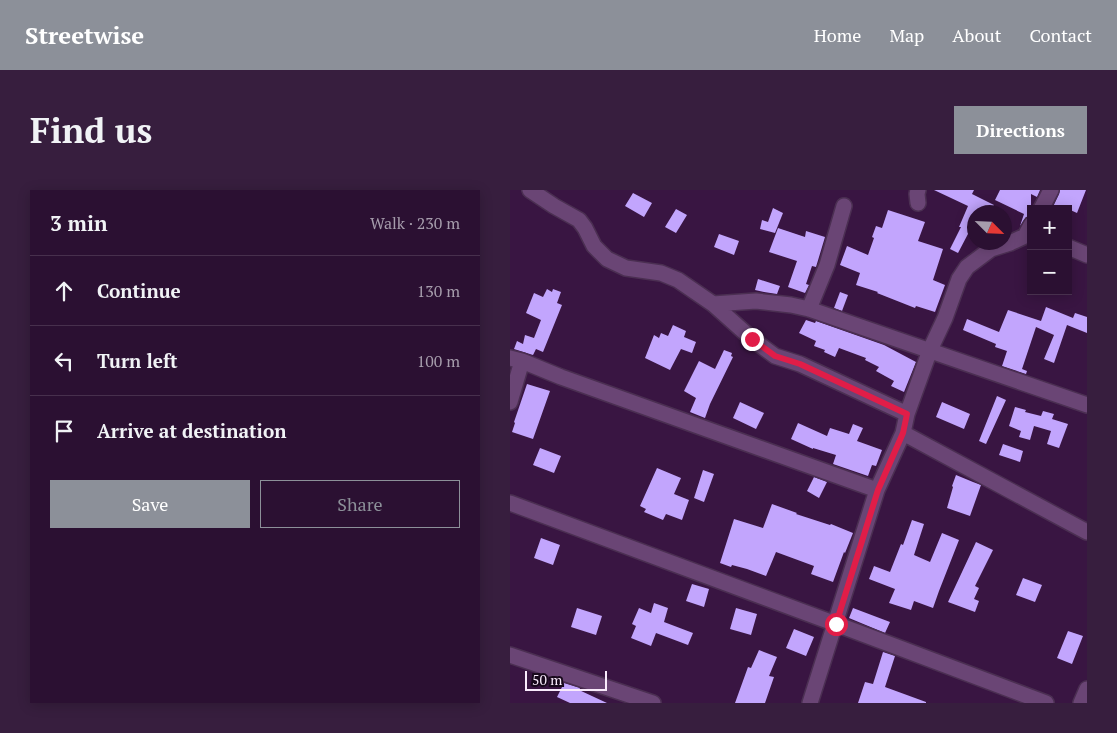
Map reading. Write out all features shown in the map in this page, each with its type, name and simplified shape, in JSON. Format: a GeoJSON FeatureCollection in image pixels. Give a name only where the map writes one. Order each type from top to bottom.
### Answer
{"type":"FeatureCollection","features":[{"type":"Feature","properties":{"kind":"street"},"geometry":{"type":"LineString","coordinates":[[530,190],[579,220],[586,228],[594,246],[607,259],[626,268],[661,273],[678,280],[712,304],[752,339],[775,356],[800,364],[907,414]]}},
{"type":"Feature","properties":{"kind":"street"},"geometry":{"type":"LineString","coordinates":[[1043,205],[1051,190]]}},
{"type":"Feature","properties":{"kind":"street"},"geometry":{"type":"LineString","coordinates":[[810,309],[827,265],[844,206]]}},
{"type":"Feature","properties":{"kind":"street"},"geometry":{"type":"LineString","coordinates":[[810,703],[878,490],[903,433],[907,414],[930,350],[960,279],[968,267],[991,249],[1010,243],[1027,234]]}},
{"type":"Feature","properties":{"kind":"street"},"geometry":{"type":"LineString","coordinates":[[1072,249],[1087,255]]}},
{"type":"Feature","properties":{"kind":"street"},"geometry":{"type":"LineString","coordinates":[[712,304],[756,301],[810,309],[1087,405]]}},
{"type":"Feature","properties":{"kind":"street"},"geometry":{"type":"LineString","coordinates":[[510,402],[516,360],[878,490]]}},
{"type":"Feature","properties":{"kind":"street"},"geometry":{"type":"LineString","coordinates":[[903,433],[1087,532]]}},
{"type":"Feature","properties":{"kind":"street"},"geometry":{"type":"LineString","coordinates":[[510,504],[1046,703]]}},
{"type":"Feature","properties":{"kind":"street"},"geometry":{"type":"LineString","coordinates":[[510,654],[620,698],[653,703]]}},
{"type":"Feature","properties":{"kind":"street"},"geometry":{"type":"LineString","coordinates":[[1081,703],[1087,689]]}},
{"type":"Feature","properties":{"kind":"building"},"geometry":{"type":"Polygon","coordinates":[[[934,190],[974,190],[972,194],[994,205],[967,206],[934,190]]]}},
{"type":"Feature","properties":{"kind":"building"},"geometry":{"type":"Polygon","coordinates":[[[1000,190],[1040,190],[1037,197],[1031,194],[1031,205],[1027,205],[1027,217],[1020,226],[1024,214],[1012,208],[1012,205],[1005,205],[995,200],[1000,190]]]}},
{"type":"Feature","properties":{"kind":"building"},"geometry":{"type":"Polygon","coordinates":[[[1060,190],[1086,190],[1077,213],[1072,211],[1072,205],[1054,205],[1060,190]]]}},
{"type":"Feature","properties":{"kind":"building"},"geometry":{"type":"Polygon","coordinates":[[[633,193],[652,203],[644,217],[625,206],[633,193]]]}},
{"type":"Feature","properties":{"kind":"building"},"geometry":{"type":"Polygon","coordinates":[[[773,208],[783,213],[775,233],[760,229],[762,220],[768,222],[773,208]]]}},
{"type":"Feature","properties":{"kind":"building"},"geometry":{"type":"Polygon","coordinates":[[[967,208],[967,236],[958,253],[950,249],[961,227],[959,227],[967,208]]]}},
{"type":"Feature","properties":{"kind":"building"},"geometry":{"type":"Polygon","coordinates":[[[676,209],[687,215],[676,233],[665,227],[676,209]]]}},
{"type":"Feature","properties":{"kind":"building"},"geometry":{"type":"Polygon","coordinates":[[[888,210],[925,222],[918,241],[943,249],[933,280],[945,285],[935,312],[916,306],[915,308],[856,285],[860,273],[840,265],[847,246],[868,255],[876,226],[882,228],[888,210]]]}},
{"type":"Feature","properties":{"kind":"building"},"geometry":{"type":"Polygon","coordinates":[[[778,228],[805,237],[806,231],[825,237],[816,267],[812,266],[806,284],[809,285],[805,293],[788,287],[797,261],[769,252],[778,228]]]}},
{"type":"Feature","properties":{"kind":"building"},"geometry":{"type":"Polygon","coordinates":[[[719,234],[739,241],[734,255],[714,247],[719,234]]]}},
{"type":"Feature","properties":{"kind":"building"},"geometry":{"type":"Polygon","coordinates":[[[758,279],[780,286],[777,294],[755,290],[758,279]]]}},
{"type":"Feature","properties":{"kind":"building"},"geometry":{"type":"Polygon","coordinates":[[[547,289],[552,292],[553,289],[561,292],[557,303],[562,305],[543,352],[536,349],[533,355],[514,349],[517,341],[523,344],[525,335],[534,338],[541,320],[526,313],[534,293],[543,297],[547,289]]]}},
{"type":"Feature","properties":{"kind":"building"},"geometry":{"type":"Polygon","coordinates":[[[840,292],[848,295],[842,311],[834,308],[840,292]]]}},
{"type":"Feature","properties":{"kind":"building"},"geometry":{"type":"Polygon","coordinates":[[[1046,307],[1073,318],[1075,313],[1087,317],[1087,333],[1067,325],[1054,363],[1044,359],[1054,335],[1036,327],[1022,369],[1027,371],[1026,374],[1002,366],[1007,351],[995,347],[996,344],[963,330],[967,319],[999,332],[1008,310],[1041,321],[1046,307]]]}},
{"type":"Feature","properties":{"kind":"building"},"geometry":{"type":"Polygon","coordinates":[[[806,320],[815,323],[816,321],[884,345],[916,362],[904,392],[891,386],[894,381],[876,371],[879,367],[865,360],[866,358],[839,348],[835,357],[824,352],[825,350],[814,346],[816,341],[799,333],[806,320]]]}},
{"type":"Feature","properties":{"kind":"building"},"geometry":{"type":"Polygon","coordinates":[[[673,325],[686,331],[684,337],[696,342],[692,353],[681,349],[670,370],[645,358],[654,335],[659,338],[661,333],[668,336],[673,325]]]}},
{"type":"Feature","properties":{"kind":"building"},"geometry":{"type":"Polygon","coordinates":[[[724,350],[732,353],[731,356],[733,357],[705,418],[690,412],[696,398],[684,391],[699,361],[715,369],[724,350]]]}},
{"type":"Feature","properties":{"kind":"building"},"geometry":{"type":"Polygon","coordinates":[[[527,384],[550,391],[533,439],[512,432],[527,384]]]}},
{"type":"Feature","properties":{"kind":"building"},"geometry":{"type":"Polygon","coordinates":[[[997,396],[1006,400],[986,444],[979,441],[997,396]]]}},
{"type":"Feature","properties":{"kind":"building"},"geometry":{"type":"Polygon","coordinates":[[[740,402],[764,413],[756,429],[733,418],[740,402]]]}},
{"type":"Feature","properties":{"kind":"building"},"geometry":{"type":"Polygon","coordinates":[[[942,402],[970,414],[964,429],[936,417],[942,402]]]}},
{"type":"Feature","properties":{"kind":"building"},"geometry":{"type":"Polygon","coordinates":[[[1015,407],[1041,416],[1043,411],[1054,414],[1052,419],[1068,424],[1059,448],[1047,444],[1051,431],[1034,426],[1030,440],[1019,437],[1021,431],[1009,426],[1015,407]]]}},
{"type":"Feature","properties":{"kind":"building"},"geometry":{"type":"Polygon","coordinates":[[[798,423],[827,436],[830,428],[849,434],[853,424],[863,428],[857,441],[882,450],[876,466],[872,465],[868,476],[833,464],[836,455],[813,449],[791,439],[798,423]]]}},
{"type":"Feature","properties":{"kind":"building"},"geometry":{"type":"Polygon","coordinates":[[[1003,444],[1023,451],[1020,462],[999,455],[1003,444]]]}},
{"type":"Feature","properties":{"kind":"building"},"geometry":{"type":"Polygon","coordinates":[[[540,448],[561,456],[554,473],[533,465],[540,448]]]}},
{"type":"Feature","properties":{"kind":"building"},"geometry":{"type":"Polygon","coordinates":[[[657,468],[681,478],[674,494],[689,500],[682,520],[666,514],[663,520],[644,512],[646,509],[640,506],[657,468]]]}},
{"type":"Feature","properties":{"kind":"building"},"geometry":{"type":"Polygon","coordinates":[[[703,470],[714,474],[704,502],[694,498],[703,470]]]}},
{"type":"Feature","properties":{"kind":"building"},"geometry":{"type":"Polygon","coordinates":[[[956,475],[981,485],[970,516],[947,508],[956,475]]]}},
{"type":"Feature","properties":{"kind":"building"},"geometry":{"type":"Polygon","coordinates":[[[814,477],[827,482],[819,498],[807,491],[814,477]]]}},
{"type":"Feature","properties":{"kind":"building"},"geometry":{"type":"Polygon","coordinates":[[[772,504],[853,533],[833,582],[811,574],[814,566],[776,552],[766,576],[747,569],[732,565],[731,567],[720,563],[734,519],[763,528],[772,504]]]}},
{"type":"Feature","properties":{"kind":"building"},"geometry":{"type":"Polygon","coordinates":[[[912,520],[924,524],[914,555],[930,562],[942,533],[959,540],[933,608],[914,601],[911,610],[889,603],[895,589],[869,579],[874,566],[890,572],[912,520]]]}},
{"type":"Feature","properties":{"kind":"building"},"geometry":{"type":"Polygon","coordinates":[[[541,538],[560,545],[553,565],[534,558],[541,538]]]}},
{"type":"Feature","properties":{"kind":"building"},"geometry":{"type":"Polygon","coordinates":[[[976,542],[993,550],[975,586],[979,588],[974,599],[979,601],[975,612],[948,602],[976,542]]]}},
{"type":"Feature","properties":{"kind":"building"},"geometry":{"type":"Polygon","coordinates":[[[1023,578],[1042,585],[1035,602],[1016,595],[1023,578]]]}},
{"type":"Feature","properties":{"kind":"building"},"geometry":{"type":"Polygon","coordinates":[[[692,584],[709,589],[704,607],[686,601],[692,584]]]}},
{"type":"Feature","properties":{"kind":"building"},"geometry":{"type":"Polygon","coordinates":[[[654,603],[668,608],[664,622],[693,633],[688,645],[656,633],[651,646],[631,638],[636,626],[632,624],[639,608],[651,613],[654,603]]]}},
{"type":"Feature","properties":{"kind":"building"},"geometry":{"type":"Polygon","coordinates":[[[577,608],[602,616],[596,635],[571,627],[577,608]]]}},
{"type":"Feature","properties":{"kind":"building"},"geometry":{"type":"Polygon","coordinates":[[[736,608],[757,614],[751,635],[730,629],[736,608]]]}},
{"type":"Feature","properties":{"kind":"building"},"geometry":{"type":"Polygon","coordinates":[[[853,608],[890,622],[885,633],[849,618],[853,608]]]}},
{"type":"Feature","properties":{"kind":"building"},"geometry":{"type":"Polygon","coordinates":[[[794,629],[814,637],[806,656],[786,648],[794,629]]]}},
{"type":"Feature","properties":{"kind":"building"},"geometry":{"type":"Polygon","coordinates":[[[1068,631],[1083,636],[1072,664],[1057,658],[1068,631]]]}},
{"type":"Feature","properties":{"kind":"building"},"geometry":{"type":"Polygon","coordinates":[[[759,650],[777,657],[769,676],[774,677],[765,703],[735,703],[748,667],[751,668],[759,650]]]}},
{"type":"Feature","properties":{"kind":"building"},"geometry":{"type":"Polygon","coordinates":[[[883,652],[895,656],[885,687],[926,703],[858,703],[865,682],[873,684],[883,652]]]}},
{"type":"Feature","properties":{"kind":"building"},"geometry":{"type":"Polygon","coordinates":[[[564,683],[580,688],[579,690],[607,703],[570,703],[557,697],[564,683]]]}},
{"type":"Feature","properties":{"kind":"route"},"geometry":{"type":"LineString","coordinates":[[752,339],[775,356],[800,364],[907,414],[903,433],[878,490],[836,624]]}}]}
